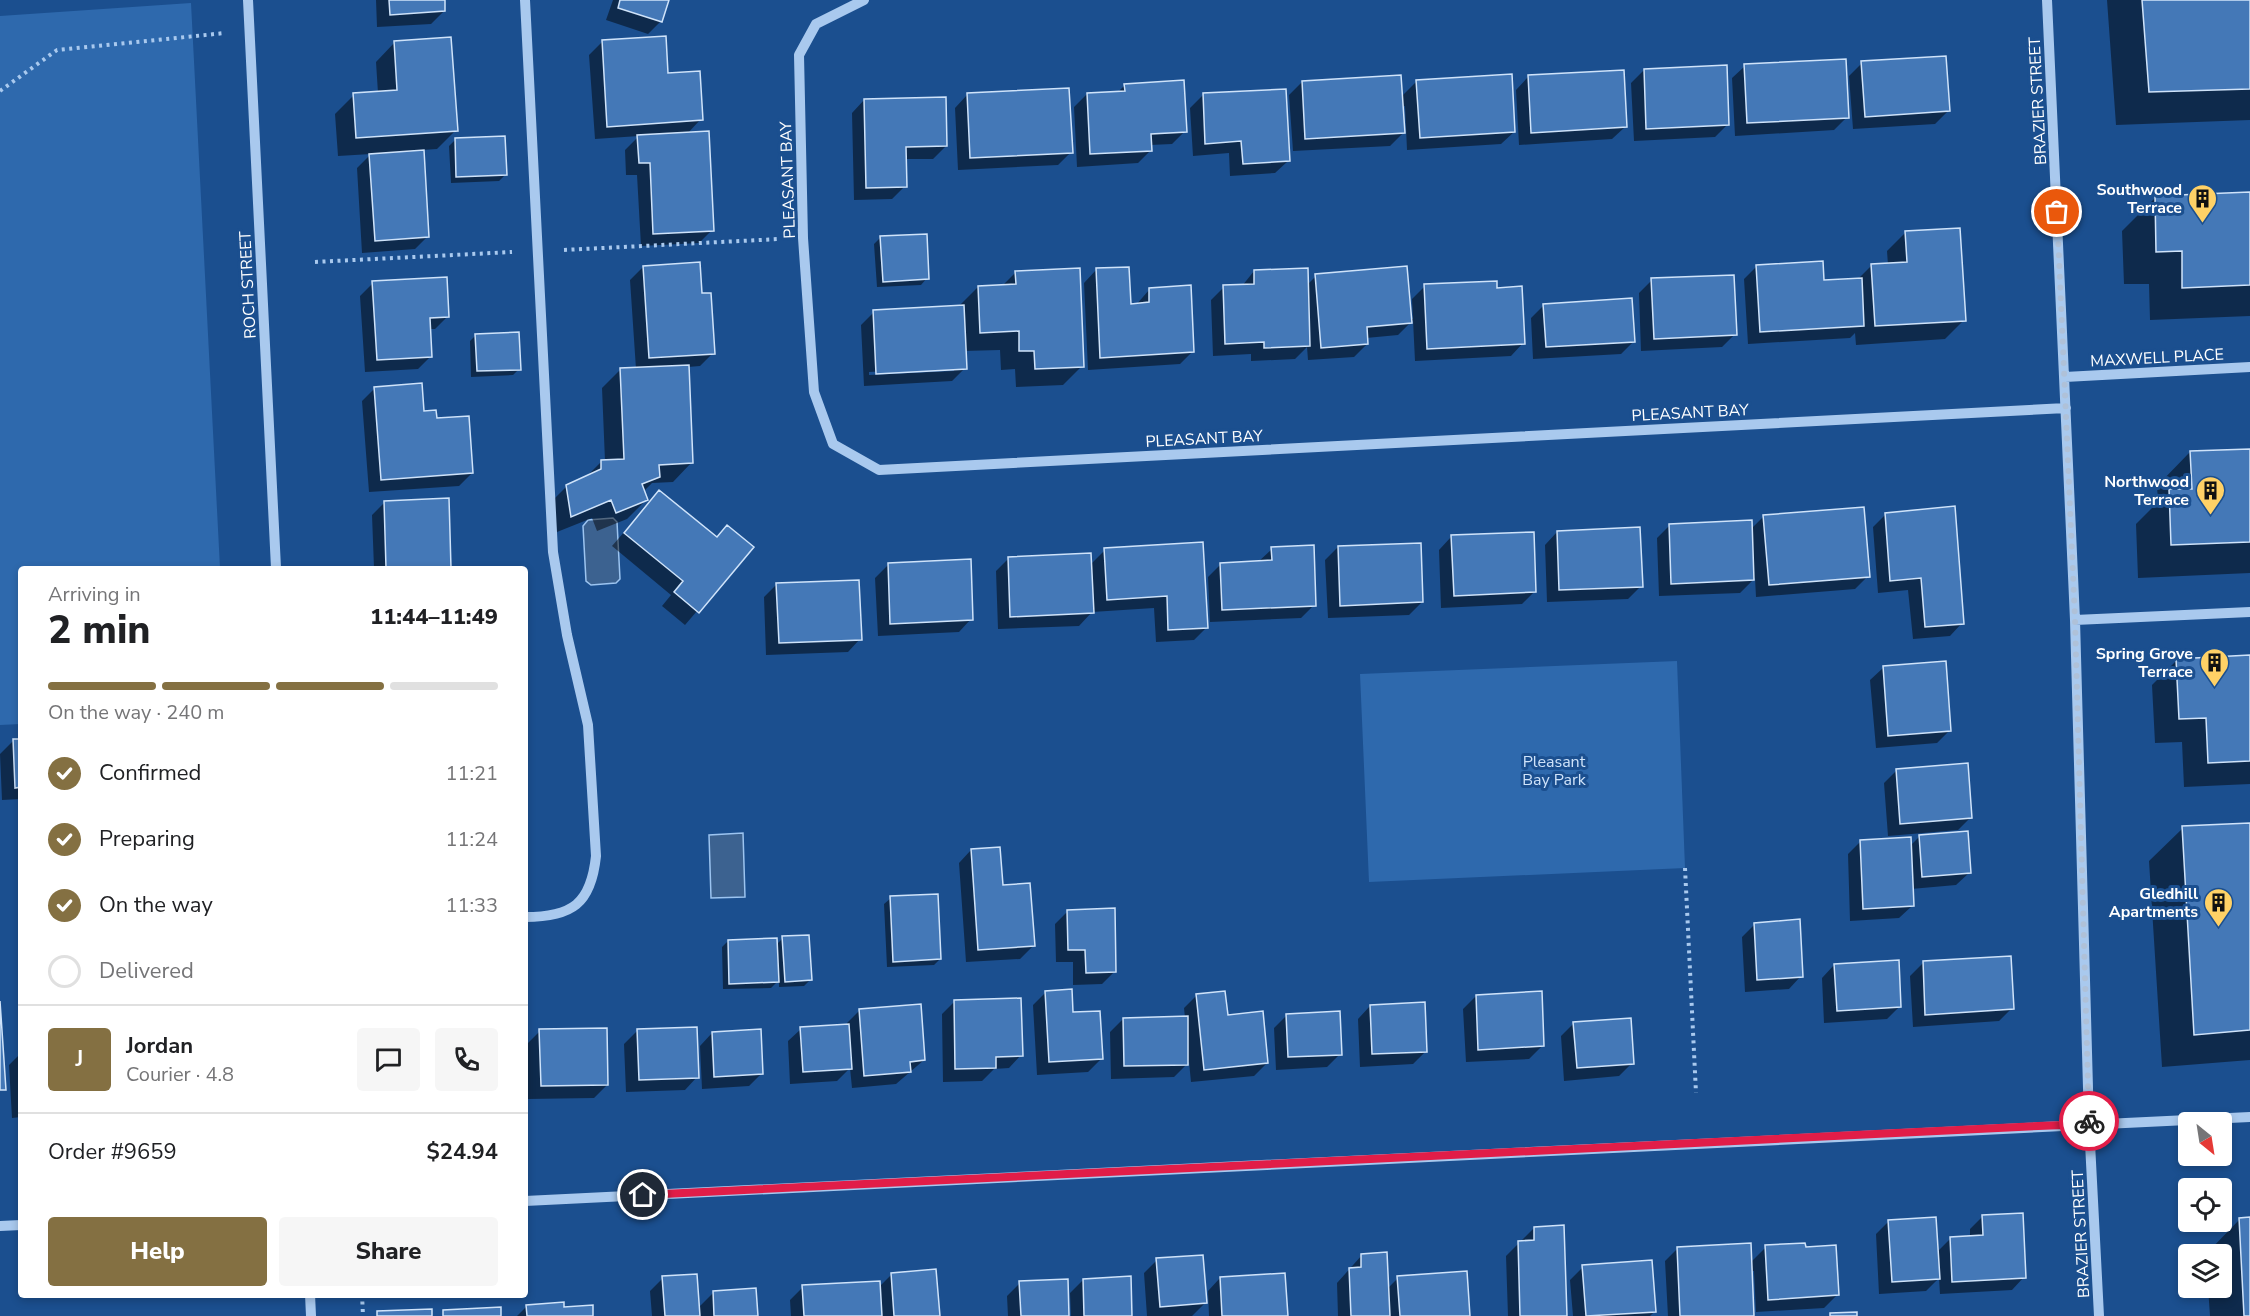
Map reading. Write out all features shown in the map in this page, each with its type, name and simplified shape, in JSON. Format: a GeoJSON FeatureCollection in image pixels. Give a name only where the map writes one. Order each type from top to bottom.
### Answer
{"type":"FeatureCollection","features":[{"type":"Feature","properties":{"kind":"street","name":"ROCH STREET"},"geometry":{"type":"LineString","coordinates":[[248,0],[276,566]]}},
{"type":"Feature","properties":{"kind":"street"},"geometry":{"type":"LineString","coordinates":[[525,0],[552,552],[564,624],[588,725],[596,856],[594,874],[586,894],[570,910],[549,917],[528,917]]}},
{"type":"Feature","properties":{"kind":"street","name":"PLEASANT BAY"},"geometry":{"type":"LineString","coordinates":[[864,0],[816,24],[799,55],[803,238],[814,392],[833,444],[879,470],[2066,408]]}},
{"type":"Feature","properties":{"kind":"street","name":"BRAZIER STREET"},"geometry":{"type":"LineString","coordinates":[[2047,0],[2075,620],[2089,1124],[2098,1316]]}},
{"type":"Feature","properties":{"kind":"street","name":"MAXWELL PLACE"},"geometry":{"type":"LineString","coordinates":[[2064,376],[2250,368]]}},
{"type":"Feature","properties":{"kind":"street"},"geometry":{"type":"LineString","coordinates":[[2075,620],[2250,612]]}},
{"type":"Feature","properties":{"kind":"street"},"geometry":{"type":"LineString","coordinates":[[528,1201],[2250,1117]]}},
{"type":"Feature","properties":{"kind":"street"},"geometry":{"type":"LineString","coordinates":[[0,1226],[18,1225]]}},
{"type":"Feature","properties":{"kind":"street"},"geometry":{"type":"LineString","coordinates":[[310,1298],[311,1316]]}},
{"type":"Feature","properties":{"kind":"path"},"geometry":{"type":"LineString","coordinates":[[0,91],[57,50],[250,31]]}},
{"type":"Feature","properties":{"kind":"path"},"geometry":{"type":"LineString","coordinates":[[1685,868],[1696,1093]]}},
{"type":"Feature","properties":{"kind":"path"},"geometry":{"type":"LineString","coordinates":[[362,1298],[363,1316]]}},
{"type":"Feature","properties":{"kind":"green space"},"geometry":{"type":"Polygon","coordinates":[[[191,3],[220,566],[18,566],[18,724],[0,725],[0,16],[191,3]]]}},
{"type":"Feature","properties":{"kind":"green space","name":"Pleasant Bay Park"},"geometry":{"type":"Polygon","coordinates":[[[1677,661],[1685,868],[1369,882],[1360,674],[1677,661]]]}},
{"type":"Feature","properties":{"kind":"shaded area"},"geometry":{"type":"Polygon","coordinates":[[[613,518],[617,522],[620,579],[616,583],[591,585],[586,581],[583,526],[588,520],[613,518]]]}},
{"type":"Feature","properties":{"kind":"shaded area"},"geometry":{"type":"Polygon","coordinates":[[[743,833],[745,897],[711,898],[709,835],[743,833]]]}},
{"type":"Feature","properties":{"kind":"building"},"geometry":{"type":"Polygon","coordinates":[[[389,0],[445,0],[445,11],[390,15],[389,0]]]}},
{"type":"Feature","properties":{"kind":"building"},"geometry":{"type":"Polygon","coordinates":[[[620,0],[669,0],[662,22],[618,8],[620,0]]]}},
{"type":"Feature","properties":{"kind":"building"},"geometry":{"type":"Polygon","coordinates":[[[2142,0],[2250,0],[2250,89],[2149,92],[2142,0]]]}},
{"type":"Feature","properties":{"kind":"building"},"geometry":{"type":"Polygon","coordinates":[[[666,36],[668,73],[700,71],[703,120],[607,127],[602,40],[666,36]]]}},
{"type":"Feature","properties":{"kind":"building"},"geometry":{"type":"Polygon","coordinates":[[[451,37],[458,131],[356,138],[353,93],[397,90],[394,41],[451,37]]]}},
{"type":"Feature","properties":{"kind":"building"},"geometry":{"type":"Polygon","coordinates":[[[1946,56],[1950,111],[1865,117],[1861,61],[1946,56]]]}},
{"type":"Feature","properties":{"kind":"building"},"geometry":{"type":"Polygon","coordinates":[[[1846,59],[1849,118],[1747,123],[1744,64],[1846,59]]]}},
{"type":"Feature","properties":{"kind":"building"},"geometry":{"type":"Polygon","coordinates":[[[1727,65],[1729,125],[1646,129],[1644,69],[1727,65]]]}},
{"type":"Feature","properties":{"kind":"building"},"geometry":{"type":"Polygon","coordinates":[[[1624,70],[1627,127],[1531,133],[1528,75],[1624,70]]]}},
{"type":"Feature","properties":{"kind":"building"},"geometry":{"type":"Polygon","coordinates":[[[1512,74],[1515,132],[1420,138],[1416,80],[1512,74]]]}},
{"type":"Feature","properties":{"kind":"building"},"geometry":{"type":"Polygon","coordinates":[[[1401,75],[1405,133],[1305,139],[1302,81],[1401,75]]]}},
{"type":"Feature","properties":{"kind":"building"},"geometry":{"type":"Polygon","coordinates":[[[1184,80],[1187,132],[1151,134],[1152,151],[1090,154],[1087,93],[1125,91],[1124,84],[1184,80]]]}},
{"type":"Feature","properties":{"kind":"building"},"geometry":{"type":"Polygon","coordinates":[[[1069,88],[1073,153],[970,158],[967,93],[1069,88]]]}},
{"type":"Feature","properties":{"kind":"building"},"geometry":{"type":"Polygon","coordinates":[[[1286,89],[1290,161],[1243,164],[1241,141],[1205,144],[1203,93],[1286,89]]]}},
{"type":"Feature","properties":{"kind":"building"},"geometry":{"type":"Polygon","coordinates":[[[946,97],[947,146],[906,147],[907,187],[866,188],[864,99],[946,97]]]}},
{"type":"Feature","properties":{"kind":"building"},"geometry":{"type":"Polygon","coordinates":[[[709,131],[714,231],[653,234],[650,163],[639,163],[637,135],[709,131]]]}},
{"type":"Feature","properties":{"kind":"building"},"geometry":{"type":"Polygon","coordinates":[[[505,136],[507,175],[456,177],[455,138],[505,136]]]}},
{"type":"Feature","properties":{"kind":"building"},"geometry":{"type":"Polygon","coordinates":[[[424,150],[429,237],[375,241],[369,154],[424,150]]]}},
{"type":"Feature","properties":{"kind":"building","name":"Southwood Terrace"},"geometry":{"type":"Polygon","coordinates":[[[2250,192],[2250,285],[2182,288],[2182,251],[2156,252],[2155,196],[2250,192]]]}},
{"type":"Feature","properties":{"kind":"building"},"geometry":{"type":"Polygon","coordinates":[[[1960,228],[1966,321],[1875,326],[1871,264],[1907,262],[1905,231],[1960,228]]]}},
{"type":"Feature","properties":{"kind":"building"},"geometry":{"type":"Polygon","coordinates":[[[927,234],[929,279],[883,282],[880,236],[927,234]]]}},
{"type":"Feature","properties":{"kind":"building"},"geometry":{"type":"Polygon","coordinates":[[[1823,261],[1824,280],[1862,278],[1864,326],[1760,332],[1756,265],[1823,261]]]}},
{"type":"Feature","properties":{"kind":"building"},"geometry":{"type":"Polygon","coordinates":[[[700,262],[702,293],[711,293],[715,354],[649,358],[643,266],[700,262]]]}},
{"type":"Feature","properties":{"kind":"building"},"geometry":{"type":"Polygon","coordinates":[[[1407,266],[1412,323],[1367,327],[1368,344],[1321,348],[1315,274],[1407,266]]]}},
{"type":"Feature","properties":{"kind":"building"},"geometry":{"type":"Polygon","coordinates":[[[1129,267],[1131,304],[1149,302],[1149,288],[1191,285],[1194,352],[1100,358],[1096,268],[1129,267]]]}},
{"type":"Feature","properties":{"kind":"building"},"geometry":{"type":"Polygon","coordinates":[[[1080,268],[1084,367],[1035,369],[1034,351],[1019,351],[1019,331],[980,333],[978,286],[1016,284],[1015,271],[1080,268]]]}},
{"type":"Feature","properties":{"kind":"building"},"geometry":{"type":"Polygon","coordinates":[[[1308,268],[1310,346],[1264,348],[1264,342],[1225,344],[1223,285],[1254,284],[1254,270],[1308,268]]]}},
{"type":"Feature","properties":{"kind":"building"},"geometry":{"type":"Polygon","coordinates":[[[1734,275],[1737,335],[1654,339],[1651,278],[1734,275]]]}},
{"type":"Feature","properties":{"kind":"building"},"geometry":{"type":"Polygon","coordinates":[[[447,277],[449,317],[430,318],[432,357],[377,360],[372,281],[447,277]]]}},
{"type":"Feature","properties":{"kind":"building"},"geometry":{"type":"Polygon","coordinates":[[[1497,281],[1497,288],[1522,286],[1525,344],[1427,349],[1424,284],[1497,281]]]}},
{"type":"Feature","properties":{"kind":"building"},"geometry":{"type":"Polygon","coordinates":[[[1632,298],[1635,342],[1546,347],[1543,304],[1632,298]]]}},
{"type":"Feature","properties":{"kind":"building"},"geometry":{"type":"Polygon","coordinates":[[[964,305],[967,369],[876,374],[873,310],[964,305]]]}},
{"type":"Feature","properties":{"kind":"building"},"geometry":{"type":"Polygon","coordinates":[[[519,332],[521,370],[477,371],[475,334],[519,332]]]}},
{"type":"Feature","properties":{"kind":"building"},"geometry":{"type":"Polygon","coordinates":[[[689,365],[693,463],[659,465],[660,477],[642,484],[648,500],[616,513],[611,500],[571,517],[566,485],[601,469],[601,460],[624,459],[620,368],[689,365]]]}},
{"type":"Feature","properties":{"kind":"building"},"geometry":{"type":"Polygon","coordinates":[[[422,383],[424,411],[436,410],[437,418],[469,416],[473,473],[381,480],[374,387],[422,383]]]}},
{"type":"Feature","properties":{"kind":"building","name":"Northwood Terrace"},"geometry":{"type":"Polygon","coordinates":[[[2250,449],[2250,542],[2171,545],[2169,489],[2192,489],[2190,451],[2250,449]]]}},
{"type":"Feature","properties":{"kind":"building"},"geometry":{"type":"Polygon","coordinates":[[[659,490],[717,537],[727,525],[754,547],[699,613],[674,592],[683,581],[624,533],[659,490]]]}},
{"type":"Feature","properties":{"kind":"building"},"geometry":{"type":"Polygon","coordinates":[[[449,498],[451,566],[386,566],[384,501],[449,498]]]}},
{"type":"Feature","properties":{"kind":"building"},"geometry":{"type":"Polygon","coordinates":[[[1955,506],[1964,624],[1925,627],[1921,578],[1890,581],[1885,513],[1955,506]]]}},
{"type":"Feature","properties":{"kind":"building"},"geometry":{"type":"Polygon","coordinates":[[[1864,507],[1870,577],[1769,585],[1763,515],[1864,507]]]}},
{"type":"Feature","properties":{"kind":"building"},"geometry":{"type":"Polygon","coordinates":[[[1752,520],[1754,580],[1671,584],[1669,524],[1752,520]]]}},
{"type":"Feature","properties":{"kind":"building"},"geometry":{"type":"Polygon","coordinates":[[[1640,527],[1643,587],[1559,590],[1557,531],[1640,527]]]}},
{"type":"Feature","properties":{"kind":"building"},"geometry":{"type":"Polygon","coordinates":[[[1534,532],[1536,592],[1454,596],[1451,535],[1534,532]]]}},
{"type":"Feature","properties":{"kind":"building"},"geometry":{"type":"Polygon","coordinates":[[[1203,542],[1208,628],[1168,630],[1167,596],[1107,600],[1104,548],[1203,542]]]}},
{"type":"Feature","properties":{"kind":"building"},"geometry":{"type":"Polygon","coordinates":[[[1421,543],[1423,602],[1340,606],[1338,546],[1421,543]]]}},
{"type":"Feature","properties":{"kind":"building"},"geometry":{"type":"Polygon","coordinates":[[[1314,545],[1316,606],[1222,610],[1220,563],[1272,560],[1271,547],[1314,545]]]}},
{"type":"Feature","properties":{"kind":"building"},"geometry":{"type":"Polygon","coordinates":[[[1091,553],[1094,613],[1010,617],[1008,557],[1091,553]]]}},
{"type":"Feature","properties":{"kind":"building"},"geometry":{"type":"Polygon","coordinates":[[[971,559],[973,620],[890,624],[888,563],[971,559]]]}},
{"type":"Feature","properties":{"kind":"building"},"geometry":{"type":"Polygon","coordinates":[[[859,580],[862,640],[779,643],[776,583],[859,580]]]}},
{"type":"Feature","properties":{"kind":"building","name":"Spring Grove Terrace"},"geometry":{"type":"Polygon","coordinates":[[[2250,655],[2250,761],[2208,763],[2206,718],[2179,719],[2176,659],[2250,655]]]}},
{"type":"Feature","properties":{"kind":"building"},"geometry":{"type":"Polygon","coordinates":[[[1946,661],[1951,731],[1888,736],[1883,666],[1946,661]]]}},
{"type":"Feature","properties":{"kind":"building"},"geometry":{"type":"Polygon","coordinates":[[[13,739],[18,739],[18,788],[15,788],[13,739]]]}},
{"type":"Feature","properties":{"kind":"building"},"geometry":{"type":"Polygon","coordinates":[[[1968,763],[1972,818],[1900,824],[1896,769],[1968,763]]]}},
{"type":"Feature","properties":{"kind":"building","name":"Gledhill Apartments"},"geometry":{"type":"Polygon","coordinates":[[[2250,823],[2250,1030],[2194,1035],[2182,826],[2250,823]]]}},
{"type":"Feature","properties":{"kind":"building"},"geometry":{"type":"Polygon","coordinates":[[[1968,831],[1971,873],[1922,877],[1919,835],[1968,831]]]}},
{"type":"Feature","properties":{"kind":"building"},"geometry":{"type":"Polygon","coordinates":[[[1911,837],[1914,906],[1863,909],[1860,840],[1911,837]]]}},
{"type":"Feature","properties":{"kind":"building"},"geometry":{"type":"Polygon","coordinates":[[[1000,847],[1003,885],[1030,883],[1035,946],[978,950],[971,849],[1000,847]]]}},
{"type":"Feature","properties":{"kind":"building"},"geometry":{"type":"Polygon","coordinates":[[[938,894],[941,959],[893,962],[890,896],[938,894]]]}},
{"type":"Feature","properties":{"kind":"building"},"geometry":{"type":"Polygon","coordinates":[[[1115,908],[1116,972],[1086,973],[1085,950],[1068,950],[1067,910],[1115,908]]]}},
{"type":"Feature","properties":{"kind":"building"},"geometry":{"type":"Polygon","coordinates":[[[1800,919],[1803,977],[1757,980],[1754,923],[1800,919]]]}},
{"type":"Feature","properties":{"kind":"building"},"geometry":{"type":"Polygon","coordinates":[[[809,935],[812,980],[785,982],[782,936],[809,935]]]}},
{"type":"Feature","properties":{"kind":"building"},"geometry":{"type":"Polygon","coordinates":[[[777,938],[779,982],[729,984],[728,940],[777,938]]]}},
{"type":"Feature","properties":{"kind":"building"},"geometry":{"type":"Polygon","coordinates":[[[2011,956],[2014,1009],[1925,1015],[1923,961],[2011,956]]]}},
{"type":"Feature","properties":{"kind":"building"},"geometry":{"type":"Polygon","coordinates":[[[1899,960],[1901,1007],[1837,1011],[1834,964],[1899,960]]]}},
{"type":"Feature","properties":{"kind":"building"},"geometry":{"type":"Polygon","coordinates":[[[1072,989],[1073,1012],[1100,1011],[1103,1059],[1049,1062],[1045,991],[1072,989]]]}},
{"type":"Feature","properties":{"kind":"building"},"geometry":{"type":"Polygon","coordinates":[[[1225,991],[1228,1015],[1263,1011],[1268,1063],[1204,1070],[1196,994],[1225,991]]]}},
{"type":"Feature","properties":{"kind":"building"},"geometry":{"type":"Polygon","coordinates":[[[1542,991],[1544,1046],[1478,1050],[1476,995],[1542,991]]]}},
{"type":"Feature","properties":{"kind":"building"},"geometry":{"type":"Polygon","coordinates":[[[1021,998],[1023,1056],[996,1057],[996,1068],[955,1069],[954,1000],[1021,998]]]}},
{"type":"Feature","properties":{"kind":"building"},"geometry":{"type":"Polygon","coordinates":[[[0,1001],[6,1090],[0,1090],[0,1001]]]}},
{"type":"Feature","properties":{"kind":"building"},"geometry":{"type":"Polygon","coordinates":[[[1425,1002],[1427,1052],[1372,1054],[1370,1005],[1425,1002]]]}},
{"type":"Feature","properties":{"kind":"building"},"geometry":{"type":"Polygon","coordinates":[[[921,1004],[925,1060],[910,1062],[911,1072],[864,1076],[859,1009],[921,1004]]]}},
{"type":"Feature","properties":{"kind":"building"},"geometry":{"type":"Polygon","coordinates":[[[1340,1011],[1342,1055],[1288,1057],[1286,1014],[1340,1011]]]}},
{"type":"Feature","properties":{"kind":"building"},"geometry":{"type":"Polygon","coordinates":[[[1188,1016],[1188,1065],[1124,1066],[1123,1018],[1188,1016]]]}},
{"type":"Feature","properties":{"kind":"building"},"geometry":{"type":"Polygon","coordinates":[[[1631,1018],[1634,1064],[1577,1068],[1573,1022],[1631,1018]]]}},
{"type":"Feature","properties":{"kind":"building"},"geometry":{"type":"Polygon","coordinates":[[[849,1024],[852,1069],[803,1072],[800,1027],[849,1024]]]}},
{"type":"Feature","properties":{"kind":"building"},"geometry":{"type":"Polygon","coordinates":[[[697,1027],[699,1078],[639,1080],[637,1029],[697,1027]]]}},
{"type":"Feature","properties":{"kind":"building"},"geometry":{"type":"Polygon","coordinates":[[[607,1028],[608,1085],[541,1086],[539,1029],[607,1028]]]}},
{"type":"Feature","properties":{"kind":"building"},"geometry":{"type":"Polygon","coordinates":[[[761,1029],[763,1074],[714,1077],[712,1032],[761,1029]]]}},
{"type":"Feature","properties":{"kind":"building"},"geometry":{"type":"Polygon","coordinates":[[[2023,1213],[2026,1278],[1952,1282],[1950,1237],[1983,1235],[1982,1215],[2023,1213]]]}},
{"type":"Feature","properties":{"kind":"building"},"geometry":{"type":"Polygon","coordinates":[[[1936,1217],[1940,1279],[1892,1282],[1888,1220],[1936,1217]]]}},
{"type":"Feature","properties":{"kind":"building"},"geometry":{"type":"Polygon","coordinates":[[[2250,1217],[2250,1316],[2244,1316],[2239,1218],[2250,1217]]]}},
{"type":"Feature","properties":{"kind":"building"},"geometry":{"type":"Polygon","coordinates":[[[1564,1225],[1567,1316],[1520,1316],[1518,1241],[1534,1240],[1534,1227],[1564,1225]]]}},
{"type":"Feature","properties":{"kind":"building"},"geometry":{"type":"Polygon","coordinates":[[[1751,1243],[1754,1316],[1680,1316],[1677,1247],[1751,1243]]]}},
{"type":"Feature","properties":{"kind":"building"},"geometry":{"type":"Polygon","coordinates":[[[1805,1243],[1806,1247],[1836,1245],[1839,1295],[1768,1300],[1765,1245],[1805,1243]]]}},
{"type":"Feature","properties":{"kind":"building"},"geometry":{"type":"Polygon","coordinates":[[[1387,1252],[1390,1316],[1351,1316],[1349,1268],[1361,1267],[1361,1254],[1387,1252]]]}},
{"type":"Feature","properties":{"kind":"building"},"geometry":{"type":"Polygon","coordinates":[[[1203,1255],[1207,1303],[1160,1307],[1156,1258],[1203,1255]]]}},
{"type":"Feature","properties":{"kind":"building"},"geometry":{"type":"Polygon","coordinates":[[[1652,1260],[1656,1312],[1586,1316],[1582,1265],[1652,1260]]]}},
{"type":"Feature","properties":{"kind":"building"},"geometry":{"type":"Polygon","coordinates":[[[936,1269],[940,1316],[894,1316],[891,1273],[936,1269]]]}},
{"type":"Feature","properties":{"kind":"building"},"geometry":{"type":"Polygon","coordinates":[[[1467,1271],[1470,1316],[1400,1316],[1397,1276],[1467,1271]]]}},
{"type":"Feature","properties":{"kind":"building"},"geometry":{"type":"Polygon","coordinates":[[[1285,1273],[1288,1316],[1222,1316],[1220,1277],[1285,1273]]]}},
{"type":"Feature","properties":{"kind":"building"},"geometry":{"type":"Polygon","coordinates":[[[697,1274],[700,1316],[665,1316],[662,1276],[697,1274]]]}},
{"type":"Feature","properties":{"kind":"building"},"geometry":{"type":"Polygon","coordinates":[[[1131,1276],[1132,1316],[1084,1316],[1083,1279],[1131,1276]]]}},
{"type":"Feature","properties":{"kind":"building"},"geometry":{"type":"Polygon","coordinates":[[[1068,1279],[1069,1316],[1021,1316],[1019,1281],[1068,1279]]]}},
{"type":"Feature","properties":{"kind":"building"},"geometry":{"type":"Polygon","coordinates":[[[880,1281],[882,1316],[804,1316],[802,1285],[880,1281]]]}},
{"type":"Feature","properties":{"kind":"building"},"geometry":{"type":"Polygon","coordinates":[[[756,1288],[758,1316],[714,1316],[713,1291],[756,1288]]]}},
{"type":"Feature","properties":{"kind":"building"},"geometry":{"type":"Polygon","coordinates":[[[564,1302],[564,1307],[593,1305],[593,1316],[527,1316],[526,1305],[564,1302]]]}},
{"type":"Feature","properties":{"kind":"building"},"geometry":{"type":"Polygon","coordinates":[[[501,1307],[501,1316],[443,1316],[443,1310],[501,1307]]]}},
{"type":"Feature","properties":{"kind":"building"},"geometry":{"type":"Polygon","coordinates":[[[432,1309],[432,1316],[377,1316],[377,1311],[432,1309]]]}},
{"type":"Feature","properties":{"kind":"building"},"geometry":{"type":"Polygon","coordinates":[[[1857,1312],[1857,1316],[1830,1316],[1830,1313],[1857,1312]]]}},
{"type":"Feature","properties":{"kind":"way so far"},"geometry":{"type":"LineString","coordinates":[[2057,212],[2075,620],[2089,1121]]}},
{"type":"Feature","properties":{"kind":"place","name":"Southwood Terrace"},"geometry":{"type":"Point","coordinates":[2203,224]}},
{"type":"Feature","properties":{"kind":"place","name":"Northwood Terrace"},"geometry":{"type":"Point","coordinates":[2210,516]}},
{"type":"Feature","properties":{"kind":"place","name":"Spring Grove Terrace"},"geometry":{"type":"Point","coordinates":[2214,688]}},
{"type":"Feature","properties":{"kind":"place","name":"Gledhill Apartments"},"geometry":{"type":"Point","coordinates":[2219,928]}},
{"type":"Feature","properties":{"kind":"route"},"geometry":{"type":"LineString","coordinates":[[643,1195],[2089,1124],[2089,1121]]}}]}
